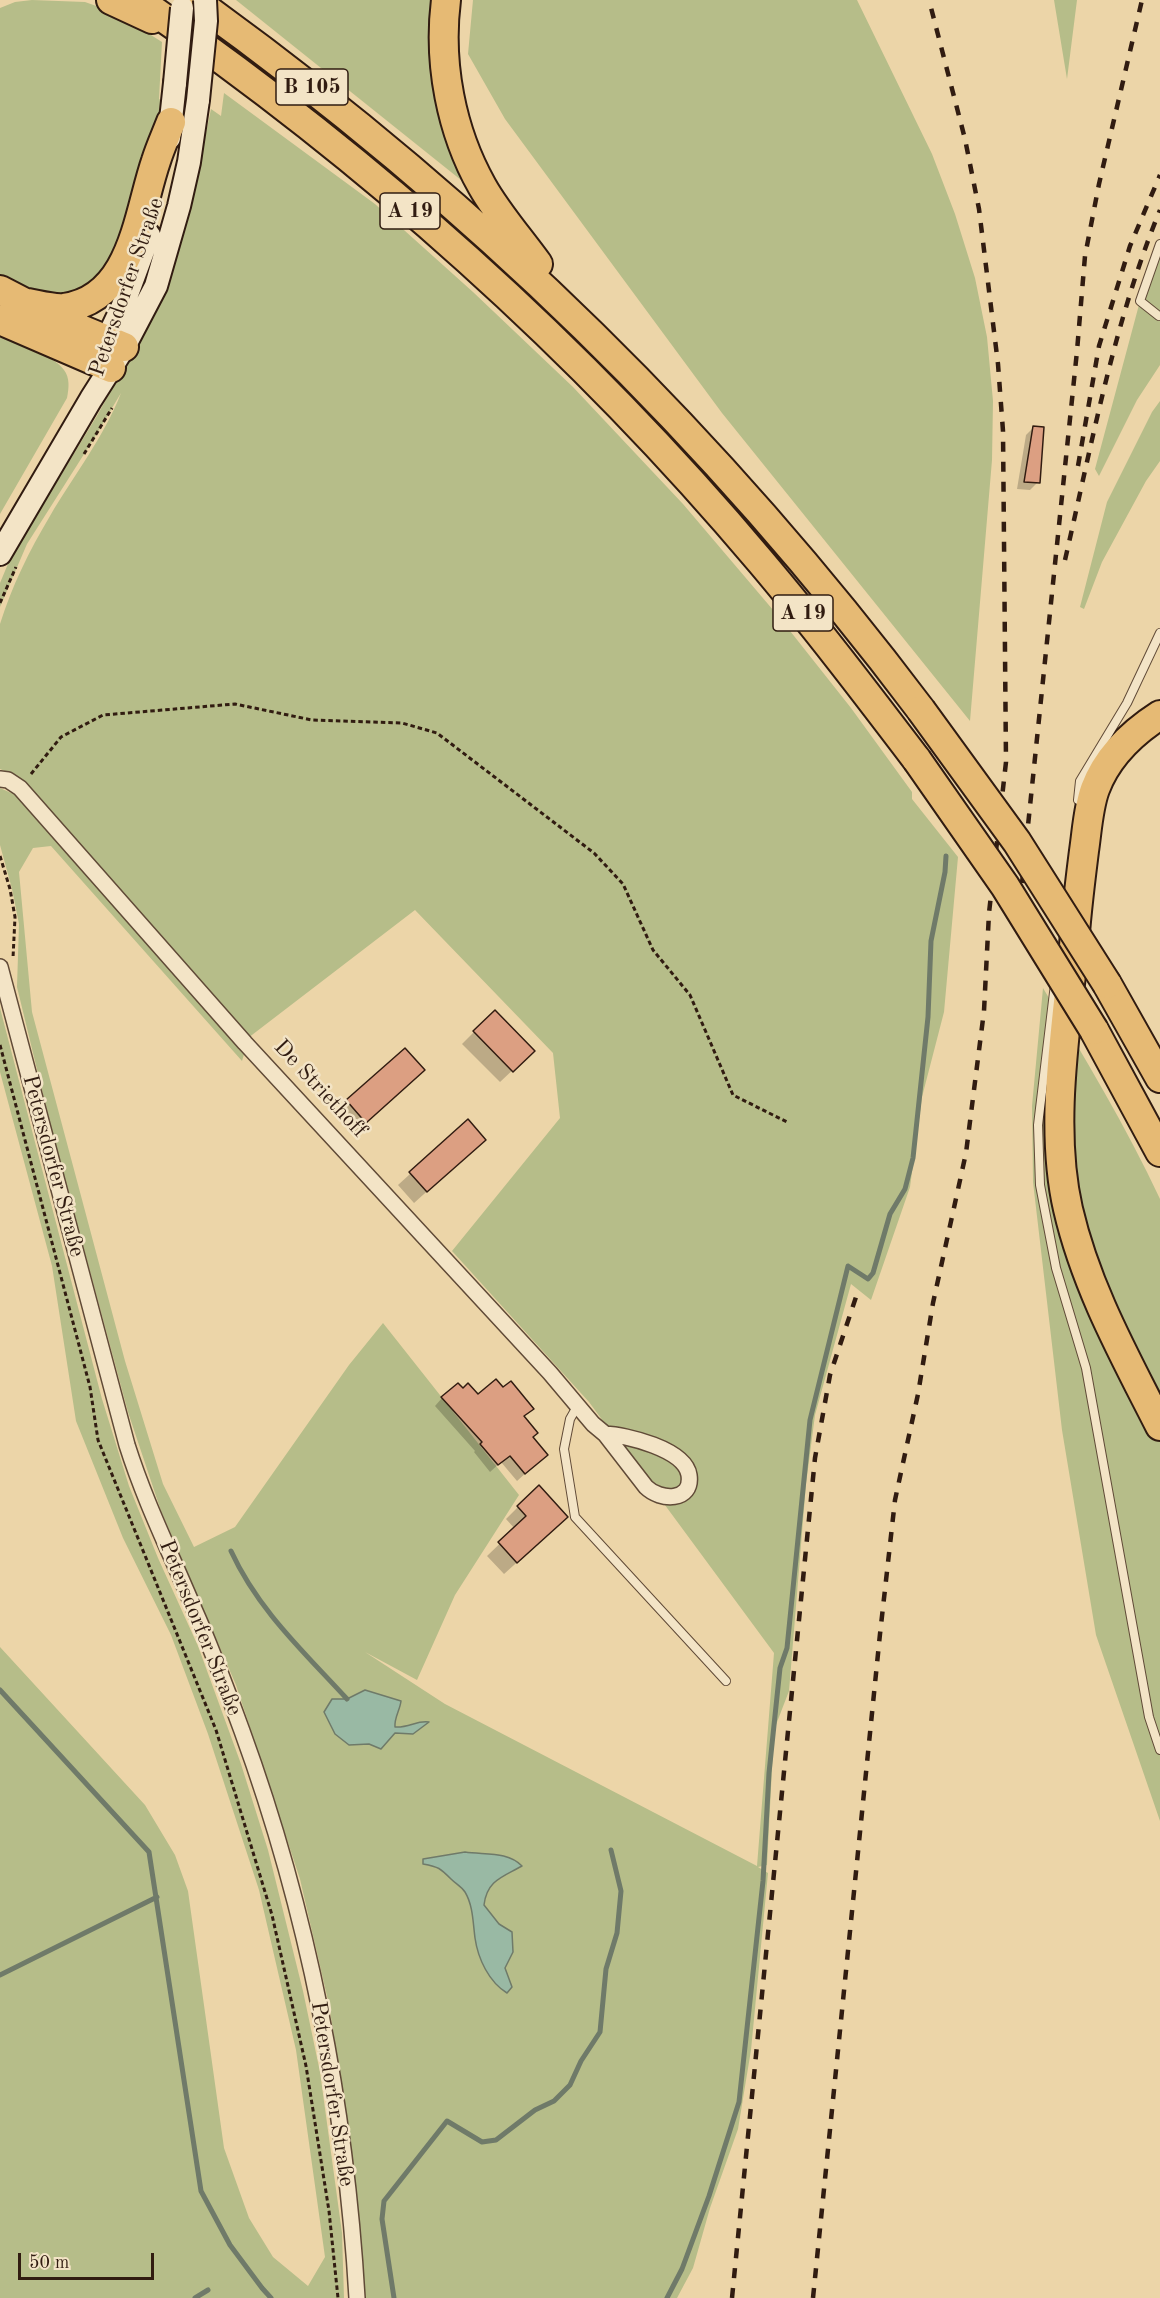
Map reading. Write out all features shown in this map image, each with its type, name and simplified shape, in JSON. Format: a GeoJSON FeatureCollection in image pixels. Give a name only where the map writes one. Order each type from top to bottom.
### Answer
{"type":"FeatureCollection","features":[{"type":"Feature","properties":{"kind":"highway","name":"A 19"},"geometry":{"type":"LineString","coordinates":[[111,0],[192,38]]}},
{"type":"Feature","properties":{"kind":"highway","name":"A 19"},"geometry":{"type":"LineString","coordinates":[[138,0],[273,98],[382,186],[522,310],[682,472],[820,634],[917,760],[1005,886],[1094,1030],[1160,1152]]}},
{"type":"Feature","properties":{"kind":"highway","name":"B 105"},"geometry":{"type":"LineString","coordinates":[[194,0],[293,72],[376,139],[504,249],[576,317]]}},
{"type":"Feature","properties":{"kind":"highway"},"geometry":{"type":"LineString","coordinates":[[446,0],[444,66],[452,110],[465,149],[482,187],[576,317]]}},
{"type":"Feature","properties":{"kind":"highway"},"geometry":{"type":"LineString","coordinates":[[28,303],[63,308],[85,302],[116,278],[131,247],[156,160],[171,122]]}},
{"type":"Feature","properties":{"kind":"highway"},"geometry":{"type":"LineString","coordinates":[[0,290],[56,318],[110,354]]}},
{"type":"Feature","properties":{"kind":"highway","name":"A 19"},"geometry":{"type":"LineString","coordinates":[[576,317],[663,404],[739,487],[870,642],[1017,842],[1107,984],[1160,1078]]}},
{"type":"Feature","properties":{"kind":"highway"},"geometry":{"type":"LineString","coordinates":[[0,320],[110,354]]}},
{"type":"Feature","properties":{"kind":"highway"},"geometry":{"type":"LineString","coordinates":[[1160,715],[1138,729],[1113,756],[1095,788],[1077,904],[1060,1104],[1061,1156],[1067,1206],[1080,1254],[1101,1310],[1160,1426]]}},
{"type":"Feature","properties":{"kind":"street","name":"Petersdorfer Straße"},"geometry":{"type":"LineString","coordinates":[[0,554],[92,396],[110,354],[122,308],[148,238],[161,188],[171,122],[181,0]]}},
{"type":"Feature","properties":{"kind":"street","name":"Petersdorfer Straße"},"geometry":{"type":"LineString","coordinates":[[110,354],[156,286],[171,234],[189,162],[206,21],[205,0]]}},
{"type":"Feature","properties":{"kind":"street","name":"De Striethoff"},"geometry":{"type":"LineString","coordinates":[[0,779],[8,780],[20,788],[246,1043],[593,1424],[605,1434],[634,1474],[653,1494],[667,1498],[680,1495],[688,1486],[689,1474],[674,1455],[621,1435],[605,1434]]}},
{"type":"Feature","properties":{"kind":"street","name":"Petersdorfer Straße"},"geometry":{"type":"LineString","coordinates":[[6,965],[133,1463],[194,1608],[238,1721],[289,1879],[314,1984],[343,2149],[357,2298]]}},
{"type":"Feature","properties":{"kind":"lane"},"geometry":{"type":"LineString","coordinates":[[1159,316],[1140,301],[1160,244]]}},
{"type":"Feature","properties":{"kind":"lane"},"geometry":{"type":"LineString","coordinates":[[1077,805],[1080,781],[1127,703],[1160,633]]}},
{"type":"Feature","properties":{"kind":"lane"},"geometry":{"type":"LineString","coordinates":[[1062,935],[1066,900]]}},
{"type":"Feature","properties":{"kind":"lane"},"geometry":{"type":"LineString","coordinates":[[1059,959],[1038,1125],[1040,1185],[1056,1268],[1086,1368],[1149,1717],[1160,1750]]}},
{"type":"Feature","properties":{"kind":"lane"},"geometry":{"type":"LineString","coordinates":[[578,1405],[570,1419],[564,1449],[575,1517],[726,1681]]}},
{"type":"Feature","properties":{"kind":"path"},"geometry":{"type":"LineString","coordinates":[[20,788],[61,737],[103,715],[235,704],[312,720],[402,723],[437,733],[594,853],[623,884],[653,950],[690,995],[733,1095],[787,1122]]}},
{"type":"Feature","properties":{"kind":"path"},"geometry":{"type":"LineString","coordinates":[[0,856],[10,889],[15,918],[6,965]]}},
{"type":"Feature","properties":{"kind":"path"},"geometry":{"type":"LineString","coordinates":[[0,1045],[90,1387],[98,1440],[216,1730],[272,1915],[306,2066],[329,2211],[338,2298]]}},
{"type":"Feature","properties":{"kind":"green space"},"geometry":{"type":"Polygon","coordinates":[[[32,0],[85,2],[116,13],[162,42],[159,99],[166,104],[123,248],[87,290],[43,298],[0,279],[0,8],[15,2],[32,0]]]}},
{"type":"Feature","properties":{"kind":"green space"},"geometry":{"type":"Polygon","coordinates":[[[236,0],[436,0],[466,184],[236,0]]]}},
{"type":"Feature","properties":{"kind":"green space"},"geometry":{"type":"Polygon","coordinates":[[[473,0],[857,0],[932,154],[955,214],[975,278],[987,337],[993,401],[992,460],[970,721],[722,413],[505,119],[468,54],[473,0]]]}},
{"type":"Feature","properties":{"kind":"green space"},"geometry":{"type":"Polygon","coordinates":[[[1054,0],[1077,0],[1067,79],[1054,0]]]}},
{"type":"Feature","properties":{"kind":"green space"},"geometry":{"type":"Polygon","coordinates":[[[224,93],[375,204],[473,292],[573,387],[683,504],[779,617],[851,708],[912,792],[912,799],[958,857],[944,1012],[922,1097],[910,1187],[871,1300],[851,1284],[815,1415],[806,1484],[789,1691],[774,1730],[767,1865],[758,1867],[768,1873],[751,2050],[738,2129],[710,2208],[693,2268],[677,2298],[365,2298],[354,2172],[344,2101],[329,2005],[300,1879],[236,1685],[161,1511],[128,1412],[51,1127],[17,987],[19,924],[0,845],[0,788],[18,796],[245,1051],[242,1061],[51,846],[33,848],[19,872],[32,1012],[125,1361],[163,1484],[194,1547],[235,1527],[349,1365],[383,1323],[519,1495],[455,1595],[417,1680],[365,1652],[445,1704],[757,1866],[774,1653],[589,1402],[452,1251],[560,1118],[553,1053],[415,910],[248,1038],[12,774],[0,769],[0,624],[35,542],[97,440],[121,393],[27,544],[0,607],[0,583],[10,559],[98,414],[144,331],[194,190],[211,109],[221,116],[224,93]]]}},
{"type":"Feature","properties":{"kind":"green space"},"geometry":{"type":"Polygon","coordinates":[[[1160,244],[1160,365],[1137,400],[1099,476],[1095,469],[1140,301],[1160,244]]]}},
{"type":"Feature","properties":{"kind":"green space"},"geometry":{"type":"Polygon","coordinates":[[[0,336],[52,359],[66,373],[69,387],[67,398],[0,514],[0,336]]]}},
{"type":"Feature","properties":{"kind":"green space"},"geometry":{"type":"Polygon","coordinates":[[[1160,401],[1160,461],[1146,481],[1102,562],[1084,609],[1080,607],[1107,502],[1152,412],[1160,401]]]}},
{"type":"Feature","properties":{"kind":"green space"},"geometry":{"type":"Polygon","coordinates":[[[1043,988],[1119,1118],[1160,1199],[1160,1821],[1096,1635],[1062,1430],[1033,1182],[1032,1106],[1043,988]]]}},
{"type":"Feature","properties":{"kind":"green space"},"geometry":{"type":"Polygon","coordinates":[[[0,1008],[102,1399],[129,1486],[158,1558],[198,1646],[241,1764],[268,1850],[303,1991],[320,2072],[342,2233],[344,2298],[0,2298],[0,1647],[145,1805],[175,1855],[188,1891],[224,2148],[249,2218],[273,2257],[308,2286],[325,2257],[296,2050],[259,1890],[208,1734],[171,1635],[123,1538],[76,1421],[52,1266],[0,1072],[0,1008]]]}},
{"type":"Feature","properties":{"kind":"shaded area"},"geometry":{"type":"Polygon","coordinates":[[[365,1690],[401,1701],[395,1727],[429,1722],[413,1734],[395,1733],[381,1749],[369,1744],[349,1745],[335,1734],[324,1712],[332,1699],[347,1699],[365,1690]]]}},
{"type":"Feature","properties":{"kind":"shaded area"},"geometry":{"type":"Polygon","coordinates":[[[465,1852],[503,1856],[522,1866],[492,1885],[484,1905],[499,1924],[512,1932],[513,1952],[505,1968],[512,1987],[507,1993],[495,1983],[482,1962],[476,1946],[471,1908],[465,1892],[442,1870],[423,1864],[423,1859],[465,1852]]]}},
{"type":"Feature","properties":{"kind":"building"},"geometry":{"type":"Polygon","coordinates":[[[1033,426],[1044,427],[1040,483],[1024,482],[1033,426]]]}},
{"type":"Feature","properties":{"kind":"building"},"geometry":{"type":"Polygon","coordinates":[[[495,1010],[535,1051],[513,1072],[473,1031],[495,1010]]]}},
{"type":"Feature","properties":{"kind":"building"},"geometry":{"type":"Polygon","coordinates":[[[405,1048],[425,1070],[366,1123],[346,1100],[405,1048]]]}},
{"type":"Feature","properties":{"kind":"building"},"geometry":{"type":"Polygon","coordinates":[[[468,1119],[486,1140],[427,1192],[409,1172],[468,1119]]]}},
{"type":"Feature","properties":{"kind":"building"},"geometry":{"type":"Polygon","coordinates":[[[496,1379],[503,1387],[511,1381],[534,1409],[524,1416],[538,1433],[533,1437],[548,1455],[525,1474],[510,1456],[498,1465],[480,1444],[482,1442],[441,1397],[458,1383],[463,1388],[468,1383],[478,1394],[496,1379]]]}},
{"type":"Feature","properties":{"kind":"building"},"geometry":{"type":"Polygon","coordinates":[[[539,1485],[568,1517],[517,1563],[498,1542],[526,1516],[517,1506],[539,1485]]]}},
{"type":"Feature","properties":{"kind":"waterway"},"geometry":{"type":"LineString","coordinates":[[667,2298],[682,2269],[709,2196],[739,2102],[763,1881],[769,1773],[780,1668],[787,1648],[810,1420],[848,1266],[868,1279],[873,1273],[890,1214],[905,1189],[913,1158],[928,1017],[931,941],[946,856]]}},
{"type":"Feature","properties":{"kind":"waterway"},"geometry":{"type":"LineString","coordinates":[[231,1551],[254,1592],[268,1611],[347,1699]]}},
{"type":"Feature","properties":{"kind":"waterway"},"geometry":{"type":"LineString","coordinates":[[0,1690],[149,1852],[201,2191],[230,2245],[271,2298]]}},
{"type":"Feature","properties":{"kind":"waterway"},"geometry":{"type":"LineString","coordinates":[[394,2298],[382,2219],[384,2201],[447,2121],[482,2142],[496,2140],[535,2110],[554,2101],[570,2085],[581,2061],[600,2032],[606,1969],[617,1933],[621,1891],[611,1850]]}},
{"type":"Feature","properties":{"kind":"waterway"},"geometry":{"type":"LineString","coordinates":[[0,1975],[157,1897]]}},
{"type":"Feature","properties":{"kind":"waterway"},"geometry":{"type":"LineString","coordinates":[[195,2298],[208,2290]]}},
{"type":"Feature","properties":{"kind":"railway"},"geometry":{"type":"LineString","coordinates":[[813,2298],[895,1500],[918,1394],[933,1303],[966,1153],[984,1011],[989,913],[1006,762],[1003,431],[998,364],[979,209],[965,139],[929,0]]}},
{"type":"Feature","properties":{"kind":"railway"},"geometry":{"type":"LineString","coordinates":[[1020,903],[1085,256],[1099,184],[1142,0]]}},
{"type":"Feature","properties":{"kind":"railway"},"geometry":{"type":"LineString","coordinates":[[1078,466],[1099,346],[1130,246],[1160,175]]}},
{"type":"Feature","properties":{"kind":"railway"},"geometry":{"type":"LineString","coordinates":[[1065,560],[1105,383],[1130,295],[1160,210]]}},
{"type":"Feature","properties":{"kind":"railway"},"geometry":{"type":"LineString","coordinates":[[732,2298],[815,1458],[830,1375],[856,1297]]}}]}
